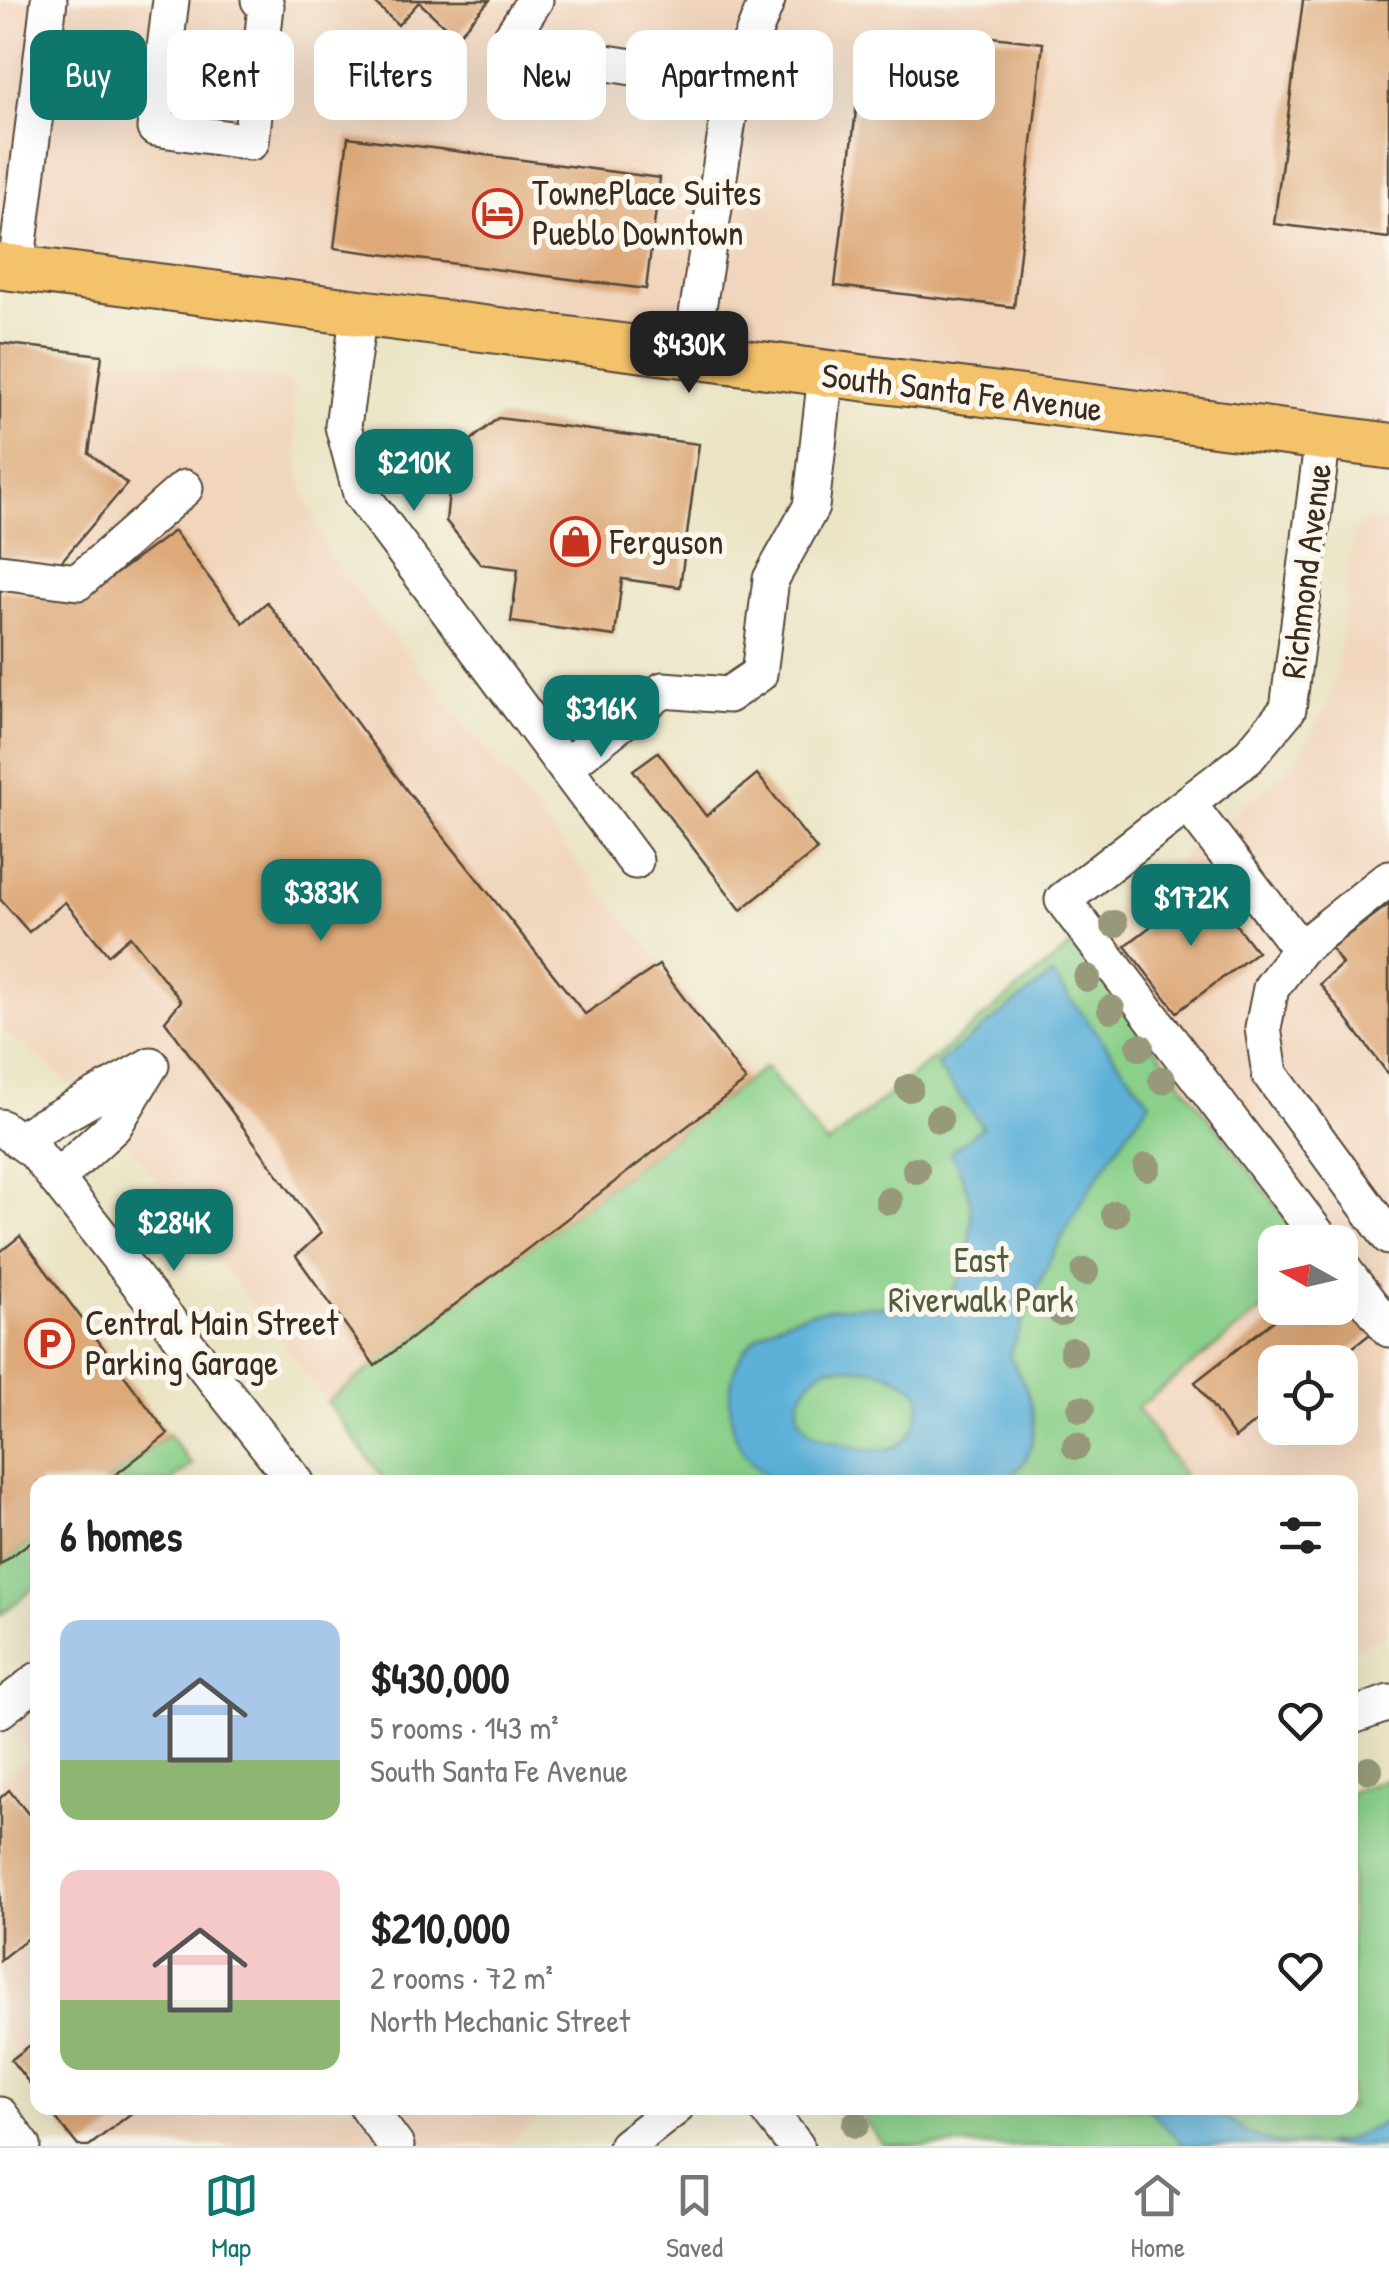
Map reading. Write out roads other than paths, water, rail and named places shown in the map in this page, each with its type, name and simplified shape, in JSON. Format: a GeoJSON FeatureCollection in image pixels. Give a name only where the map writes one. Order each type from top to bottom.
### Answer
{"type":"FeatureCollection","features":[{"type":"Feature","properties":{"kind":"main road","name":"South Santa Fe Avenue"},"geometry":{"type":"LineString","coordinates":[[8,267],[1389,446]]}},
{"type":"Feature","properties":{"kind":"street"},"geometry":{"type":"LineString","coordinates":[[8,267],[48,0]]}},
{"type":"Feature","properties":{"kind":"street"},"geometry":{"type":"LineString","coordinates":[[171,0],[156,128],[251,142],[266,6],[259,0]]}},
{"type":"Feature","properties":{"kind":"street"},"geometry":{"type":"LineString","coordinates":[[535,0],[505,48],[626,66]]}},
{"type":"Feature","properties":{"kind":"street"},"geometry":{"type":"LineString","coordinates":[[755,30],[767,0]]}},
{"type":"Feature","properties":{"kind":"street"},"geometry":{"type":"LineString","coordinates":[[690,358],[728,120]]}},
{"type":"Feature","properties":{"kind":"street"},"geometry":{"type":"LineString","coordinates":[[359,311],[343,426],[361,494],[634,860]]}},
{"type":"Feature","properties":{"kind":"street"},"geometry":{"type":"LineString","coordinates":[[566,766],[663,690],[728,694],[759,674],[772,579],[811,507],[826,375]]}},
{"type":"Feature","properties":{"kind":"street","name":"Richmond Avenue"},"geometry":{"type":"LineString","coordinates":[[1310,1225],[1062,900],[1247,758],[1288,710],[1323,437]]}},
{"type":"Feature","properties":{"kind":"street"},"geometry":{"type":"LineString","coordinates":[[0,572],[78,582],[186,488]]}},
{"type":"Feature","properties":{"kind":"street"},"geometry":{"type":"LineString","coordinates":[[1188,804],[1300,949]]}},
{"type":"Feature","properties":{"kind":"street"},"geometry":{"type":"LineString","coordinates":[[1389,878],[1300,949],[1271,988],[1263,1028],[1270,1074],[1389,1237]]}},
{"type":"Feature","properties":{"kind":"street"},"geometry":{"type":"LineString","coordinates":[[56,1179],[114,1126],[151,1065],[9,1134],[35,1152],[56,1179],[288,1475]]}},
{"type":"Feature","properties":{"kind":"street"},"geometry":{"type":"LineString","coordinates":[[1358,1289],[1389,1329]]}},
{"type":"Feature","properties":{"kind":"street"},"geometry":{"type":"LineString","coordinates":[[0,1710],[30,1686]]}},
{"type":"Feature","properties":{"kind":"street"},"geometry":{"type":"LineString","coordinates":[[1358,1714],[1389,1703]]}},
{"type":"Feature","properties":{"kind":"street"},"geometry":{"type":"LineString","coordinates":[[0,2115],[23,2146]]}},
{"type":"Feature","properties":{"kind":"street"},"geometry":{"type":"LineString","coordinates":[[373,2115],[396,2146]]}},
{"type":"Feature","properties":{"kind":"street"},"geometry":{"type":"LineString","coordinates":[[626,2146],[667,2115]]}},
{"type":"Feature","properties":{"kind":"street"},"geometry":{"type":"LineString","coordinates":[[772,2115],[796,2146]]}},
{"type":"Feature","properties":{"kind":"water"},"geometry":{"type":"Polygon","coordinates":[[[1052,975],[1150,1102],[1069,1224],[1009,1356],[1031,1404],[1034,1421],[1029,1453],[1012,1475],[765,1475],[740,1446],[733,1426],[731,1386],[738,1361],[751,1342],[792,1318],[843,1307],[914,1310],[931,1309],[945,1302],[961,1275],[970,1239],[971,1213],[967,1189],[950,1152],[983,1127],[936,1065],[1052,975]],[[828,1367],[812,1380],[798,1407],[804,1425],[813,1434],[875,1450],[898,1445],[907,1438],[921,1395],[900,1379],[867,1368],[828,1367]]]}},
{"type":"Feature","properties":{"kind":"water"},"geometry":{"type":"Polygon","coordinates":[[[1155,2115],[1223,2115],[1247,2133],[1274,2143],[1314,2146],[1184,2146],[1155,2115]]]}},
{"type":"Feature","properties":{"kind":"water"},"geometry":{"type":"Polygon","coordinates":[[[1389,2120],[1389,2146],[1319,2146],[1347,2140],[1389,2120]]]}},
{"type":"Feature","properties":{"kind":"place","name":"TownePlace Suites Pueblo Downtown"},"geometry":{"type":"Point","coordinates":[497,213]}},
{"type":"Feature","properties":{"kind":"place","name":"Ferguson"},"geometry":{"type":"Point","coordinates":[575,542]}},
{"type":"Feature","properties":{"kind":"place","name":"Central Main Street Parking Garage"},"geometry":{"type":"Point","coordinates":[50,1343]}},
{"type":"Feature","properties":{"kind":"park label","name":"East Riverwalk Park"},"geometry":{"type":"Point","coordinates":[981,1280]}}]}
